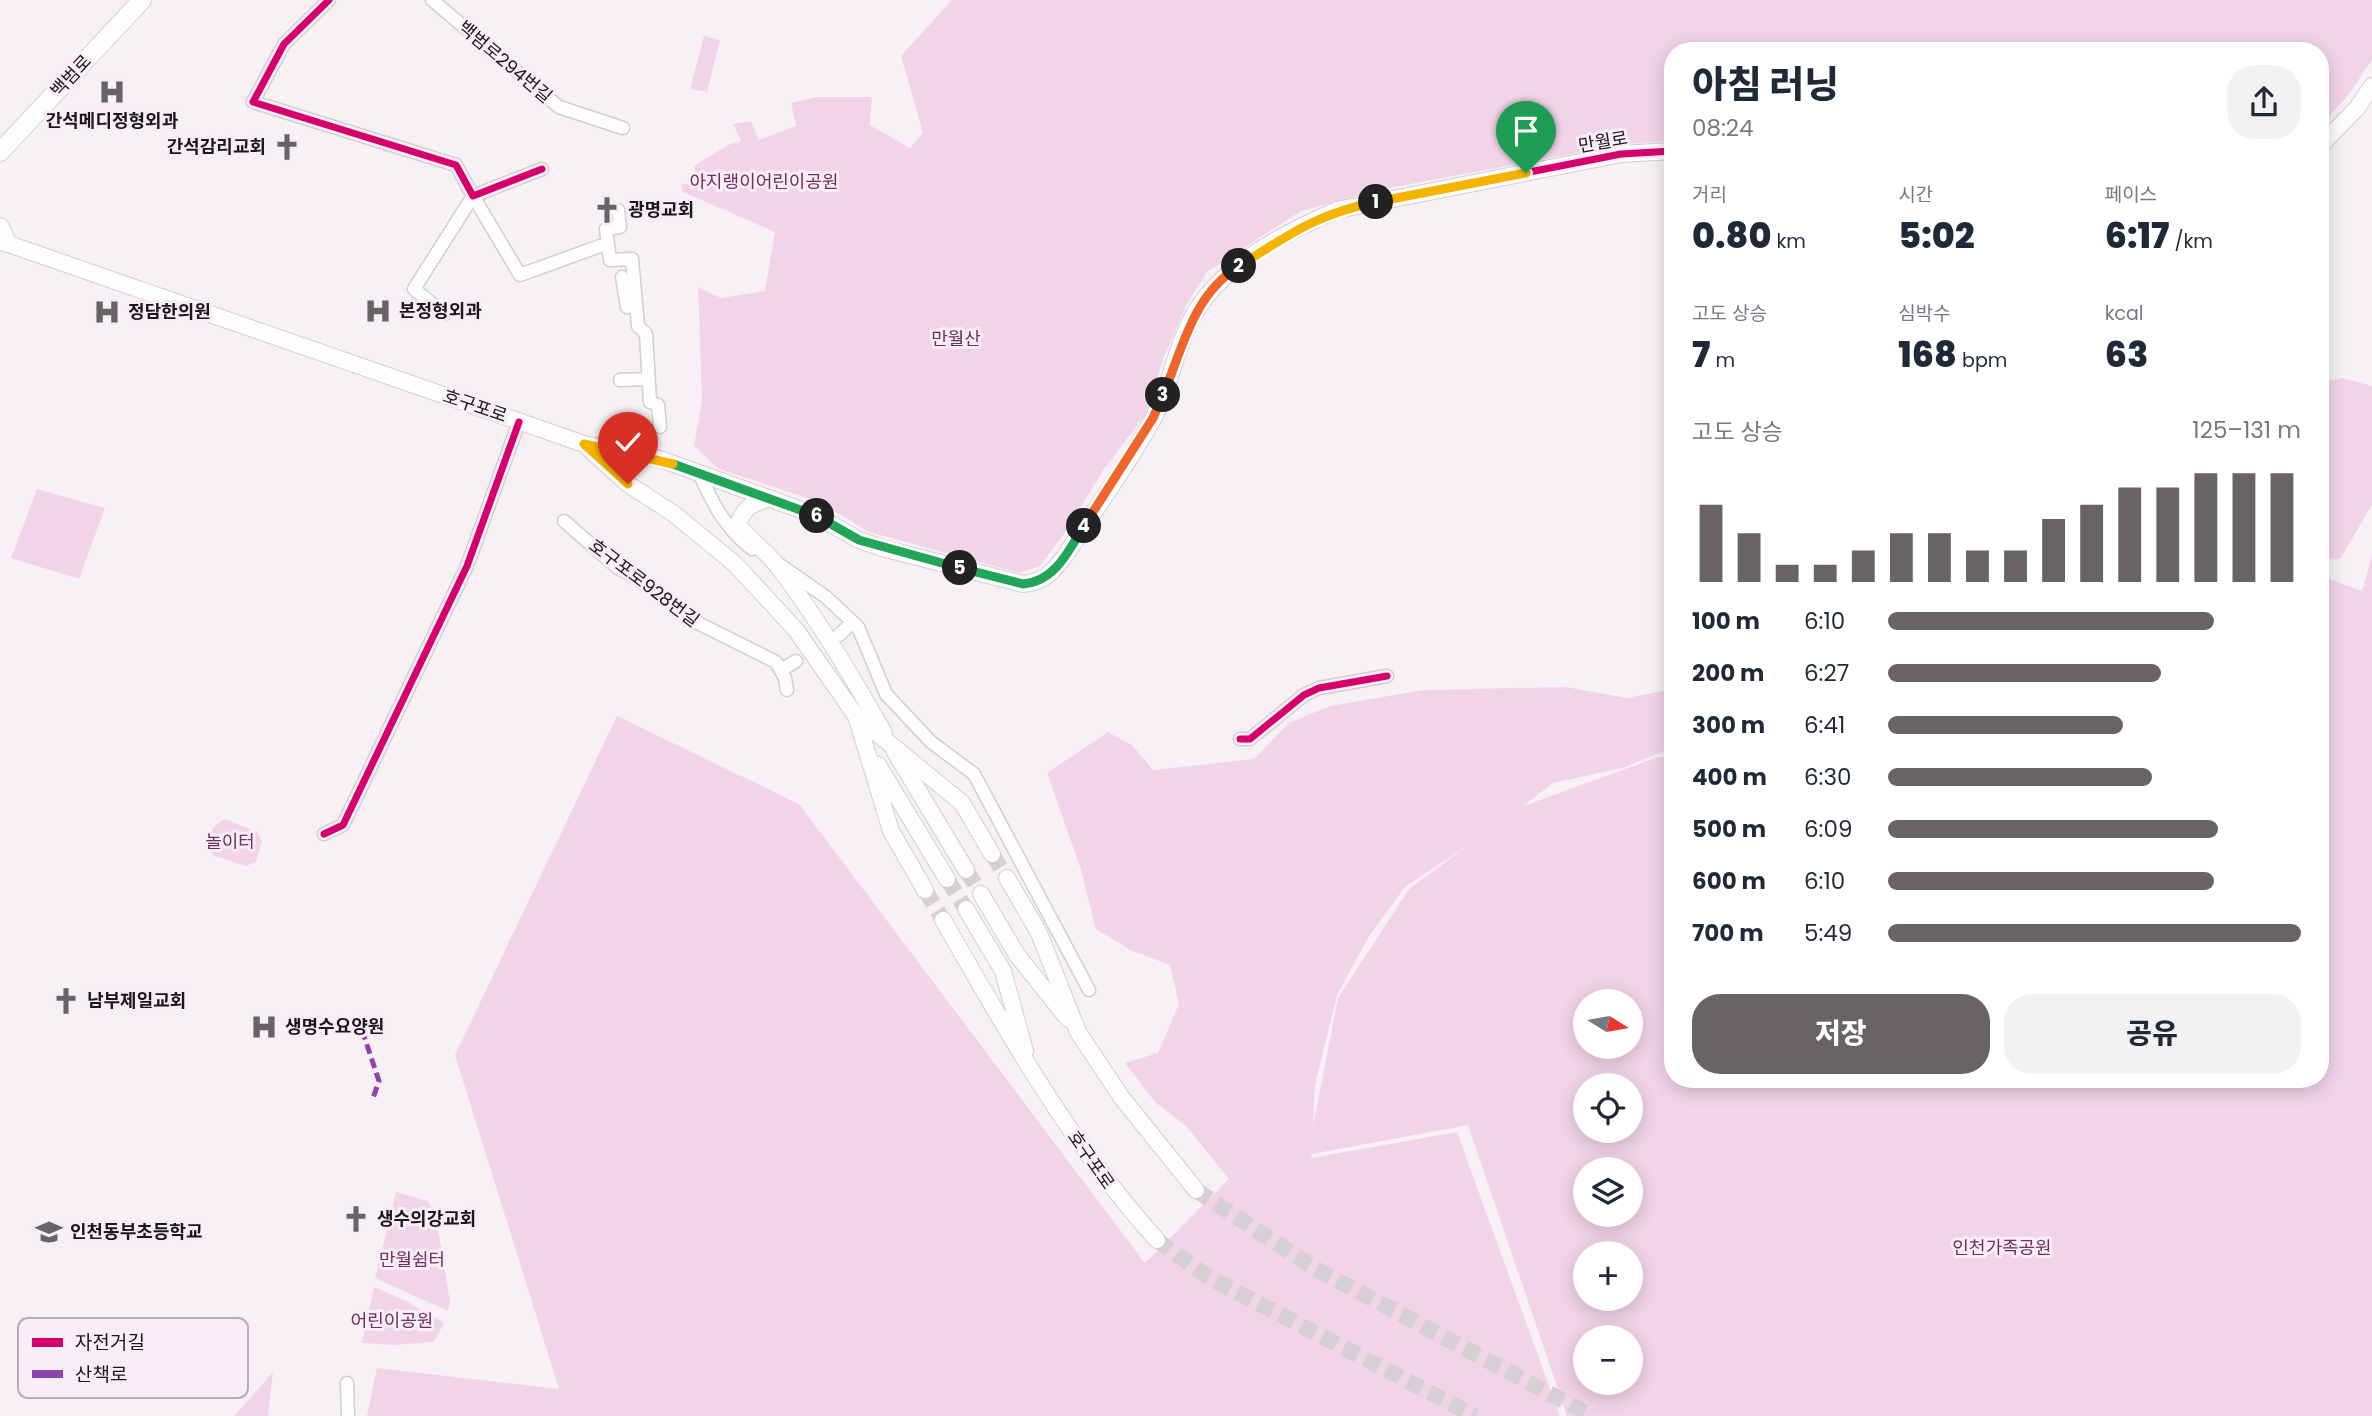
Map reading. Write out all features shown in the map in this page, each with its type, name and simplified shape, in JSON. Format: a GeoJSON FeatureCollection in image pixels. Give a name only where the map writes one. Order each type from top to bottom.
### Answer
{"type":"FeatureCollection","features":[{"type":"Feature","properties":{"kind":"main road","name":"백범로"},"geometry":{"type":"LineString","coordinates":[[0,152],[142,0]]}},
{"type":"Feature","properties":{"kind":"main road"},"geometry":{"type":"LineString","coordinates":[[2329,137],[2357,108],[2372,86]]}},
{"type":"Feature","properties":{"kind":"main road","name":"만월로"},"geometry":{"type":"LineString","coordinates":[[584,444],[660,459],[815,515],[859,540],[882,548],[1023,584],[1034,583],[1053,571],[1067,553],[1153,418],[1192,318],[1221,279],[1234,269],[1306,224],[1337,210],[1621,154],[1664,152]]}},
{"type":"Feature","properties":{"kind":"main road","name":"호구포로"},"geometry":{"type":"LineString","coordinates":[[2,237],[584,444],[628,484],[674,514],[735,564],[796,630],[856,716],[962,803],[992,854]]}},
{"type":"Feature","properties":{"kind":"main road"},"geometry":{"type":"LineString","coordinates":[[770,499],[753,502],[741,515],[738,524],[747,537],[771,559],[832,642],[889,742]]}},
{"type":"Feature","properties":{"kind":"main road","name":"호구포로"},"geometry":{"type":"LineString","coordinates":[[856,716],[891,831],[925,890]]}},
{"type":"Feature","properties":{"kind":"main road","name":"호구포로"},"geometry":{"type":"LineString","coordinates":[[889,742],[966,870]]}},
{"type":"Feature","properties":{"kind":"main road","name":"호구포로"},"geometry":{"type":"LineString","coordinates":[[865,745],[947,879]]}},
{"type":"Feature","properties":{"kind":"main road"},"geometry":{"type":"LineString","coordinates":[[1007,878],[1039,933],[1078,1032]]}},
{"type":"Feature","properties":{"kind":"main road"},"geometry":{"type":"LineString","coordinates":[[981,894],[1017,955],[1078,1032],[1122,1098],[1196,1190]]}},
{"type":"Feature","properties":{"kind":"main road","name":"호구포로"},"geometry":{"type":"LineString","coordinates":[[966,909],[1003,971],[1031,1074]]}},
{"type":"Feature","properties":{"kind":"main road","name":"호구포로"},"geometry":{"type":"LineString","coordinates":[[943,920],[1031,1074],[1117,1196],[1157,1240]]}},
{"type":"Feature","properties":{"kind":"street"},"geometry":{"type":"LineString","coordinates":[[329,0],[284,44],[253,102],[456,165],[520,275],[600,246]]}},
{"type":"Feature","properties":{"kind":"street","name":"백범로294번길"},"geometry":{"type":"LineString","coordinates":[[432,0],[559,107],[623,128]]}},
{"type":"Feature","properties":{"kind":"street"},"geometry":{"type":"LineString","coordinates":[[445,314],[414,289],[472,196],[542,169]]}},
{"type":"Feature","properties":{"kind":"street"},"geometry":{"type":"LineString","coordinates":[[618,210],[620,227],[606,229],[610,260],[632,259],[638,326],[646,334],[650,402],[658,405],[660,427]]}},
{"type":"Feature","properties":{"kind":"street"},"geometry":{"type":"LineString","coordinates":[[622,276],[627,307],[636,306]]}},
{"type":"Feature","properties":{"kind":"street"},"geometry":{"type":"LineString","coordinates":[[620,380],[649,379]]}},
{"type":"Feature","properties":{"kind":"street"},"geometry":{"type":"LineString","coordinates":[[324,834],[343,825],[467,566],[519,422]]}},
{"type":"Feature","properties":{"kind":"street"},"geometry":{"type":"LineString","coordinates":[[699,473],[720,517],[732,533],[826,597],[853,622],[858,627],[886,694],[931,742],[974,774],[1089,990]]}},
{"type":"Feature","properties":{"kind":"street","name":"호구포로928번길"},"geometry":{"type":"LineString","coordinates":[[564,521],[618,568],[652,587],[686,617],[764,654],[776,662],[781,670]]}},
{"type":"Feature","properties":{"kind":"street"},"geometry":{"type":"LineString","coordinates":[[839,635],[853,622]]}},
{"type":"Feature","properties":{"kind":"street"},"geometry":{"type":"LineString","coordinates":[[786,690],[781,670],[796,661]]}},
{"type":"Feature","properties":{"kind":"street"},"geometry":{"type":"LineString","coordinates":[[1240,739],[1250,739],[1304,695],[1319,688],[1387,676]]}},
{"type":"Feature","properties":{"kind":"street"},"geometry":{"type":"LineString","coordinates":[[347,1383],[348,1416]]}},
{"type":"Feature","properties":{"kind":"green space","name":"만월산"},"geometry":{"type":"Polygon","coordinates":[[[952,0],[2372,0],[2372,60],[2346,98],[2329,116],[2329,42],[1664,42],[1664,142],[1625,144],[1384,189],[1301,211],[1207,272],[1187,304],[1163,359],[1146,414],[1104,469],[1062,537],[1040,566],[1019,573],[869,532],[819,502],[719,469],[694,446],[702,401],[698,287],[721,298],[765,291],[775,232],[683,192],[681,185],[695,182],[694,166],[728,145],[741,141],[733,124],[751,121],[759,140],[796,126],[791,103],[817,97],[872,97],[870,125],[910,148],[923,133],[901,56],[952,0]]]}},
{"type":"Feature","properties":{"kind":"green space"},"geometry":{"type":"Polygon","coordinates":[[[704,36],[720,40],[707,92],[690,89],[704,36]]]}},
{"type":"Feature","properties":{"kind":"green space"},"geometry":{"type":"Polygon","coordinates":[[[2343,378],[2372,386],[2372,505],[2340,559],[2329,558],[2329,381],[2343,378]]]}},
{"type":"Feature","properties":{"kind":"green space"},"geometry":{"type":"Polygon","coordinates":[[[37,489],[105,508],[79,579],[11,558],[37,489]]]}},
{"type":"Feature","properties":{"kind":"green space","name":"인천가족공원"},"geometry":{"type":"Polygon","coordinates":[[[2372,556],[2372,1416],[1567,1416],[1468,1125],[1312,1154],[1311,1158],[1457,1132],[1560,1416],[367,1416],[377,1368],[559,1389],[455,1055],[617,716],[799,804],[1145,1263],[1229,1179],[1186,1126],[1155,1102],[1125,1063],[1158,1053],[1179,1004],[1170,965],[1130,950],[1096,929],[1081,870],[1047,773],[1108,732],[1132,745],[1153,770],[1254,759],[1289,723],[1330,706],[1424,690],[1566,687],[1627,698],[1664,691],[1664,751],[1622,768],[1553,783],[1523,806],[1664,757],[1664,1088],[2329,1088],[2329,579],[2362,591],[2372,556]],[[1467,846],[1405,887],[1369,936],[1337,995],[1315,1085],[1313,1126],[1338,998],[1409,889],[1467,846]]]}},
{"type":"Feature","properties":{"kind":"green space","name":"놀이터"},"geometry":{"type":"Polygon","coordinates":[[[225,819],[257,832],[262,841],[256,862],[246,866],[214,856],[208,847],[210,834],[217,824],[225,819]]]}},
{"type":"Feature","properties":{"kind":"green space","name":"만월쉼터"},"geometry":{"type":"Polygon","coordinates":[[[396,1192],[428,1201],[436,1216],[450,1302],[448,1311],[375,1278],[396,1192]]]}},
{"type":"Feature","properties":{"kind":"green space","name":"어린이공원"},"geometry":{"type":"Polygon","coordinates":[[[374,1287],[408,1302],[444,1323],[434,1342],[394,1345],[362,1343],[374,1287]]]}},
{"type":"Feature","properties":{"kind":"green space"},"geometry":{"type":"Polygon","coordinates":[[[273,1372],[268,1416],[234,1416],[273,1372]]]}},
{"type":"Feature","properties":{"kind":"tunnel"},"geometry":{"type":"LineString","coordinates":[[992,854],[1007,878]]}},
{"type":"Feature","properties":{"kind":"tunnel"},"geometry":{"type":"LineString","coordinates":[[966,870],[981,894]]}},
{"type":"Feature","properties":{"kind":"tunnel"},"geometry":{"type":"LineString","coordinates":[[947,879],[966,909]]}},
{"type":"Feature","properties":{"kind":"tunnel"},"geometry":{"type":"LineString","coordinates":[[925,890],[943,920]]}},
{"type":"Feature","properties":{"kind":"tunnel"},"geometry":{"type":"LineString","coordinates":[[1196,1190],[1314,1268],[1592,1416]]}},
{"type":"Feature","properties":{"kind":"tunnel"},"geometry":{"type":"LineString","coordinates":[[1157,1240],[1208,1277],[1475,1416]]}},
{"type":"Feature","properties":{"kind":"marked path"},"geometry":{"type":"LineString","coordinates":[[362,1030],[379,1081],[373,1098]]}},
{"type":"Feature","properties":{"kind":"cycle path"},"geometry":{"type":"LineString","coordinates":[[329,0],[284,44],[253,102],[456,165],[473,196],[542,169]]}},
{"type":"Feature","properties":{"kind":"cycle path"},"geometry":{"type":"LineString","coordinates":[[584,444],[660,459],[815,515],[859,540],[882,548],[1023,584],[1031,583],[1043,578],[1058,565],[1133,453],[1159,407],[1185,332],[1203,301],[1218,283],[1255,253],[1296,229],[1337,210],[1621,154],[1664,152]]}},
{"type":"Feature","properties":{"kind":"cycle path"},"geometry":{"type":"LineString","coordinates":[[324,834],[343,825],[467,566],[519,422]]}},
{"type":"Feature","properties":{"kind":"cycle path"},"geometry":{"type":"LineString","coordinates":[[1240,739],[1250,739],[1304,695],[1319,688],[1387,676]]}},
{"type":"Feature","properties":{"kind":"place","name":"간석메디정형외과"},"geometry":{"type":"Point","coordinates":[112,92]}},
{"type":"Feature","properties":{"kind":"place","name":"간석감리교회"},"geometry":{"type":"Point","coordinates":[287,147]}},
{"type":"Feature","properties":{"kind":"place","name":"광명교회"},"geometry":{"type":"Point","coordinates":[607,210]}},
{"type":"Feature","properties":{"kind":"place","name":"본정형외과"},"geometry":{"type":"Point","coordinates":[378,311]}},
{"type":"Feature","properties":{"kind":"place","name":"정담한의원"},"geometry":{"type":"Point","coordinates":[107,312]}},
{"type":"Feature","properties":{"kind":"place","name":"남부제일교회"},"geometry":{"type":"Point","coordinates":[66,1001]}},
{"type":"Feature","properties":{"kind":"place","name":"생명수요양원"},"geometry":{"type":"Point","coordinates":[264,1027]}},
{"type":"Feature","properties":{"kind":"place","name":"생수의강교회"},"geometry":{"type":"Point","coordinates":[356,1219]}},
{"type":"Feature","properties":{"kind":"place","name":"인천동부초등학교"},"geometry":{"type":"Point","coordinates":[49,1232]}},
{"type":"Feature","properties":{"kind":"route"},"geometry":{"type":"LineString","coordinates":[[628,484],[584,444],[660,459],[815,515],[859,540],[882,548],[1023,584],[1034,583],[1053,571],[1067,553],[1153,418],[1192,318],[1221,279],[1306,224],[1337,210],[1526,173]]}},
{"type":"Feature","properties":{"kind":"park label","name":"아지랭이어린이공원"},"geometry":{"type":"Point","coordinates":[764,182]}}]}
